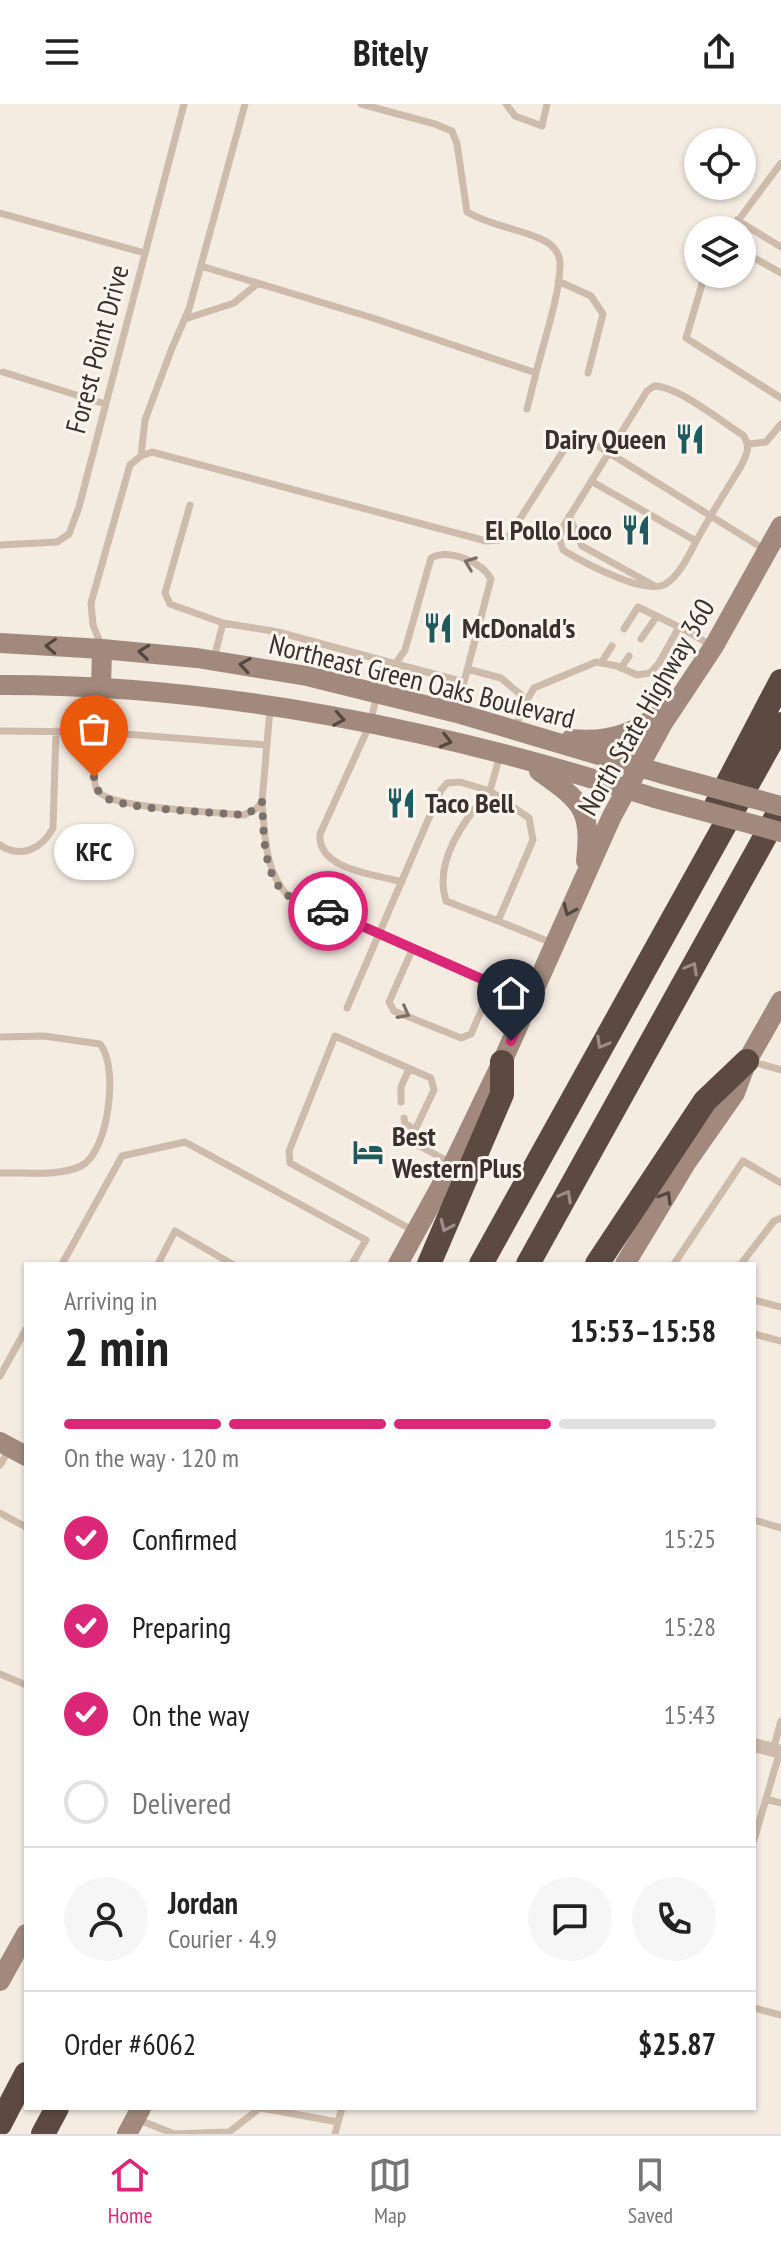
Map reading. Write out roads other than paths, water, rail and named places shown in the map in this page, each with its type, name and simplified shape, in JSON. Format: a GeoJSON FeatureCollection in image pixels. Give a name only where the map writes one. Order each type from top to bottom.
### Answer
{"type":"FeatureCollection","features":[{"type":"Feature","properties":{"kind":"highway"},"geometry":{"type":"LineString","coordinates":[[640,975],[653,926],[781,681]]}},
{"type":"Feature","properties":{"kind":"highway"},"geometry":{"type":"LineString","coordinates":[[482,1262],[781,724]]}},
{"type":"Feature","properties":{"kind":"highway"},"geometry":{"type":"LineString","coordinates":[[529,1262],[781,807]]}},
{"type":"Feature","properties":{"kind":"highway"},"geometry":{"type":"LineString","coordinates":[[598,1262],[705,1101],[747,1061]]}},
{"type":"Feature","properties":{"kind":"highway"},"geometry":{"type":"LineString","coordinates":[[430,1262],[502,1094],[502,1062]]}},
{"type":"Feature","properties":{"kind":"highway"},"geometry":{"type":"LineString","coordinates":[[0,2124],[24,2078]]}},
{"type":"Feature","properties":{"kind":"highway"},"geometry":{"type":"LineString","coordinates":[[43,2134],[56,2110]]}},
{"type":"Feature","properties":{"kind":"main road","name":"North State Highway 360"},"geometry":{"type":"LineString","coordinates":[[399,1262],[453,1164],[637,767],[692,683],[781,526]]}},
{"type":"Feature","properties":{"kind":"main road","name":"Northeast Green Oaks Boulevard"},"geometry":{"type":"LineString","coordinates":[[0,643],[213,660],[307,676],[457,713],[781,807]]}},
{"type":"Feature","properties":{"kind":"main road"},"geometry":{"type":"LineString","coordinates":[[101,688],[102,649]]}},
{"type":"Feature","properties":{"kind":"main road"},"geometry":{"type":"LineString","coordinates":[[524,732],[605,740],[628,733],[654,719],[692,683]]}},
{"type":"Feature","properties":{"kind":"main road","name":"Northeast Green Oaks Boulevard"},"geometry":{"type":"LineString","coordinates":[[0,685],[178,694],[370,724],[500,754],[781,832]]}},
{"type":"Feature","properties":{"kind":"main road"},"geometry":{"type":"LineString","coordinates":[[526,762],[571,793],[583,810],[588,824],[585,874]]}},
{"type":"Feature","properties":{"kind":"main road"},"geometry":{"type":"LineString","coordinates":[[628,1262],[686,1163],[735,1093],[747,1061],[774,1027],[781,1001]]}},
{"type":"Feature","properties":{"kind":"main road"},"geometry":{"type":"LineString","coordinates":[[0,1981],[24,1938]]}},
{"type":"Feature","properties":{"kind":"street"},"geometry":{"type":"LineString","coordinates":[[756,1746],[778,1751]]}},
{"type":"Feature","properties":{"kind":"lane","name":"Forest Point Drive"},"geometry":{"type":"LineString","coordinates":[[0,545],[57,542],[69,534],[79,507],[184,104]]}},
{"type":"Feature","properties":{"kind":"lane"},"geometry":{"type":"LineString","coordinates":[[141,456],[145,420],[185,319],[245,104]]}},
{"type":"Feature","properties":{"kind":"lane"},"geometry":{"type":"LineString","coordinates":[[361,104],[452,131],[457,144],[467,212],[485,223],[543,240],[555,248],[561,261],[558,281],[527,409]]}},
{"type":"Feature","properties":{"kind":"lane"},"geometry":{"type":"LineString","coordinates":[[506,104],[515,116],[542,126],[547,104]]}},
{"type":"Feature","properties":{"kind":"lane"},"geometry":{"type":"LineString","coordinates":[[740,216],[781,163]]}},
{"type":"Feature","properties":{"kind":"lane"},"geometry":{"type":"LineString","coordinates":[[0,213],[145,253]]}},
{"type":"Feature","properties":{"kind":"lane"},"geometry":{"type":"LineString","coordinates":[[756,232],[781,247]]}},
{"type":"Feature","properties":{"kind":"lane"},"geometry":{"type":"LineString","coordinates":[[756,259],[781,273]]}},
{"type":"Feature","properties":{"kind":"lane"},"geometry":{"type":"LineString","coordinates":[[201,266],[373,318],[536,373]]}},
{"type":"Feature","properties":{"kind":"lane"},"geometry":{"type":"LineString","coordinates":[[558,281],[591,296],[601,307],[602,323],[588,373]]}},
{"type":"Feature","properties":{"kind":"lane"},"geometry":{"type":"LineString","coordinates":[[185,319],[234,303],[257,284]]}},
{"type":"Feature","properties":{"kind":"lane"},"geometry":{"type":"LineString","coordinates":[[701,288],[686,338],[781,398]]}},
{"type":"Feature","properties":{"kind":"lane"},"geometry":{"type":"LineString","coordinates":[[3,372],[105,404]]}},
{"type":"Feature","properties":{"kind":"lane"},"geometry":{"type":"LineString","coordinates":[[654,386],[663,386],[680,396],[743,435],[749,444],[741,466],[696,541],[667,583],[657,587],[640,585],[583,563],[563,550],[559,538],[569,516],[609,452],[647,391],[654,386]]}},
{"type":"Feature","properties":{"kind":"lane"},"geometry":{"type":"LineString","coordinates":[[749,444],[766,442],[781,424]]}},
{"type":"Feature","properties":{"kind":"lane"},"geometry":{"type":"LineString","coordinates":[[102,649],[93,625],[91,603],[130,465],[152,452],[486,541],[509,536],[567,445],[584,442],[609,452],[767,550]]}},
{"type":"Feature","properties":{"kind":"lane"},"geometry":{"type":"LineString","coordinates":[[591,481],[696,541]]}},
{"type":"Feature","properties":{"kind":"lane"},"geometry":{"type":"LineString","coordinates":[[190,505],[165,593],[170,604],[223,623],[278,632],[464,682]]}},
{"type":"Feature","properties":{"kind":"lane"},"geometry":{"type":"LineString","coordinates":[[569,516],[582,546],[657,587]]}},
{"type":"Feature","properties":{"kind":"lane"},"geometry":{"type":"LineString","coordinates":[[396,663],[405,650],[431,558],[442,554],[483,567],[491,579],[457,713]]}},
{"type":"Feature","properties":{"kind":"lane"},"geometry":{"type":"LineString","coordinates":[[624,629],[638,607],[714,646]]}},
{"type":"Feature","properties":{"kind":"lane"},"geometry":{"type":"LineString","coordinates":[[641,639],[657,616]]}},
{"type":"Feature","properties":{"kind":"lane"},"geometry":{"type":"LineString","coordinates":[[213,660],[223,623]]}},
{"type":"Feature","properties":{"kind":"lane"},"geometry":{"type":"LineString","coordinates":[[524,732],[527,700],[534,688],[596,662],[637,675],[650,673],[679,627]]}},
{"type":"Feature","properties":{"kind":"lane"},"geometry":{"type":"LineString","coordinates":[[601,663],[612,646]]}},
{"type":"Feature","properties":{"kind":"lane"},"geometry":{"type":"LineString","coordinates":[[621,668],[629,656]]}},
{"type":"Feature","properties":{"kind":"lane"},"geometry":{"type":"LineString","coordinates":[[385,661],[370,724],[320,834],[319,845],[326,856],[345,866],[402,882]]}},
{"type":"Feature","properties":{"kind":"lane"},"geometry":{"type":"LineString","coordinates":[[467,669],[501,678],[527,700]]}},
{"type":"Feature","properties":{"kind":"lane"},"geometry":{"type":"LineString","coordinates":[[101,688],[94,777],[98,791],[104,797],[128,804],[244,815],[262,802]]}},
{"type":"Feature","properties":{"kind":"lane"},"geometry":{"type":"LineString","coordinates":[[270,706],[262,802],[271,870],[282,890],[288,896],[380,933],[529,1000]]}},
{"type":"Feature","properties":{"kind":"lane"},"geometry":{"type":"LineString","coordinates":[[0,740],[0,731],[56,731],[267,745]]}},
{"type":"Feature","properties":{"kind":"lane"},"geometry":{"type":"LineString","coordinates":[[0,845],[25,852],[38,848],[53,828],[56,731]]}},
{"type":"Feature","properties":{"kind":"lane"},"geometry":{"type":"LineString","coordinates":[[500,754],[490,791],[474,808],[444,866],[442,888],[446,901],[554,943]]}},
{"type":"Feature","properties":{"kind":"lane"},"geometry":{"type":"LineString","coordinates":[[347,1008],[441,790],[447,783],[460,782],[490,791],[529,818],[533,840],[498,921]]}},
{"type":"Feature","properties":{"kind":"lane"},"geometry":{"type":"LineString","coordinates":[[413,948],[389,1002],[394,1011],[461,1038],[471,1034],[493,984]]}},
{"type":"Feature","properties":{"kind":"lane"},"geometry":{"type":"LineString","coordinates":[[0,1037],[44,1036],[100,1044],[110,1071],[110,1095],[102,1133],[95,1152],[83,1165],[63,1171],[0,1173]]}},
{"type":"Feature","properties":{"kind":"lane"},"geometry":{"type":"LineString","coordinates":[[416,1232],[290,1163],[289,1151],[335,1036],[431,1078],[434,1090],[415,1130],[416,1144],[453,1164]]}},
{"type":"Feature","properties":{"kind":"lane"},"geometry":{"type":"LineString","coordinates":[[747,1061],[781,1070]]}},
{"type":"Feature","properties":{"kind":"lane"},"geometry":{"type":"LineString","coordinates":[[401,1102],[401,1087],[409,1069]]}},
{"type":"Feature","properties":{"kind":"lane"},"geometry":{"type":"LineString","coordinates":[[404,1118],[405,1123],[415,1130]]}},
{"type":"Feature","properties":{"kind":"lane"},"geometry":{"type":"LineString","coordinates":[[63,1262],[122,1156],[185,1142],[366,1240],[353,1262]]}},
{"type":"Feature","properties":{"kind":"lane"},"geometry":{"type":"LineString","coordinates":[[675,1262],[743,1161],[781,1183]]}},
{"type":"Feature","properties":{"kind":"lane"},"geometry":{"type":"LineString","coordinates":[[743,1262],[774,1221],[781,1218]]}},
{"type":"Feature","properties":{"kind":"lane"},"geometry":{"type":"LineString","coordinates":[[159,1262],[175,1231],[229,1262]]}},
{"type":"Feature","properties":{"kind":"lane"},"geometry":{"type":"LineString","coordinates":[[756,1301],[781,1307]]}},
{"type":"Feature","properties":{"kind":"lane"},"geometry":{"type":"LineString","coordinates":[[0,1376],[24,1333]]}},
{"type":"Feature","properties":{"kind":"lane"},"geometry":{"type":"LineString","coordinates":[[756,1335],[781,1341]]}},
{"type":"Feature","properties":{"kind":"lane"},"geometry":{"type":"LineString","coordinates":[[0,1513],[24,1526]]}},
{"type":"Feature","properties":{"kind":"lane"},"geometry":{"type":"LineString","coordinates":[[756,1521],[781,1528]]}},
{"type":"Feature","properties":{"kind":"lane"},"geometry":{"type":"LineString","coordinates":[[0,1674],[24,1684]]}},
{"type":"Feature","properties":{"kind":"lane"},"geometry":{"type":"LineString","coordinates":[[756,1833],[778,1751],[781,1721]]}},
{"type":"Feature","properties":{"kind":"lane"},"geometry":{"type":"LineString","coordinates":[[766,1799],[781,1803]]}},
{"type":"Feature","properties":{"kind":"lane"},"geometry":{"type":"LineString","coordinates":[[756,2009],[781,2015]]}},
{"type":"Feature","properties":{"kind":"lane"},"geometry":{"type":"LineString","coordinates":[[135,2120],[174,2134],[229,2132],[257,2110]]}},
{"type":"Feature","properties":{"kind":"lane"},"geometry":{"type":"LineString","coordinates":[[271,2110],[338,2122]]}},
{"type":"Feature","properties":{"kind":"lane"},"geometry":{"type":"LineString","coordinates":[[335,2134],[341,2110]]}},
{"type":"Feature","properties":{"kind":"place","name":"Dairy Queen"},"geometry":{"type":"Point","coordinates":[690,439]}},
{"type":"Feature","properties":{"kind":"place","name":"El Pollo Loco"},"geometry":{"type":"Point","coordinates":[636,530]}},
{"type":"Feature","properties":{"kind":"place","name":"McDonald's"},"geometry":{"type":"Point","coordinates":[438,628]}},
{"type":"Feature","properties":{"kind":"place","name":"KFC"},"geometry":{"type":"Point","coordinates":[94,777]}},
{"type":"Feature","properties":{"kind":"place","name":"Taco Bell"},"geometry":{"type":"Point","coordinates":[401,803]}},
{"type":"Feature","properties":{"kind":"place","name":"Best Western Plus"},"geometry":{"type":"Point","coordinates":[368,1152]}}]}
